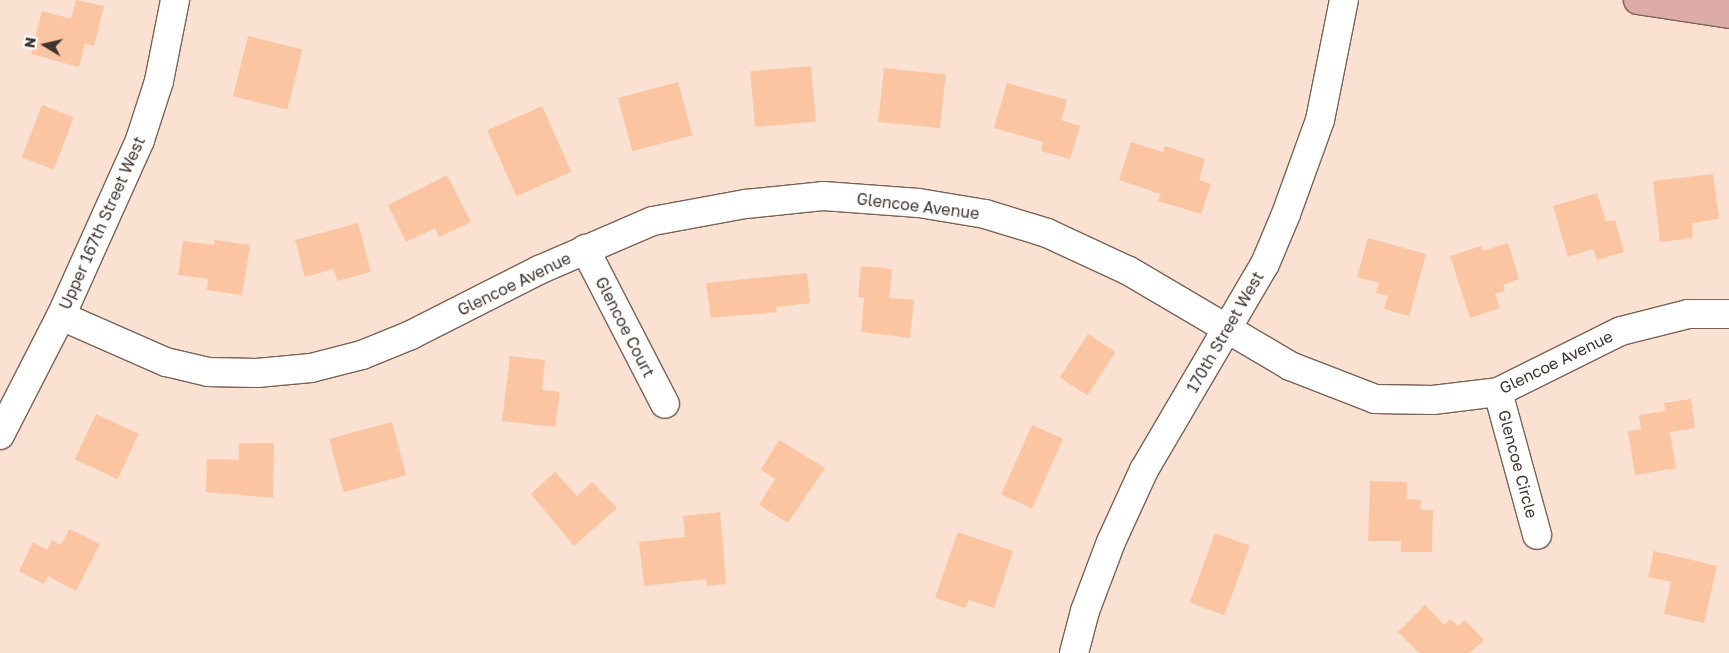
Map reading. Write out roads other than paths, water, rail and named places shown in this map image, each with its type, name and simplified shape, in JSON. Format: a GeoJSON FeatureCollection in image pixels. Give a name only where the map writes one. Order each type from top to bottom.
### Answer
{"type":"FeatureCollection","features":[{"type":"Feature","properties":{"kind":"main road"},"geometry":{"type":"LineString","coordinates":[[1638,0],[1729,14]]}},
{"type":"Feature","properties":{"kind":"street","name":"Upper 167th Street West"},"geometry":{"type":"LineString","coordinates":[[0,436],[61,316],[140,140],[159,81],[175,0]]}},
{"type":"Feature","properties":{"kind":"street","name":"170th Street West"},"geometry":{"type":"LineString","coordinates":[[1074,653],[1085,611],[1105,559],[1144,470],[1265,264],[1304,168],[1320,120],[1344,0]]}},
{"type":"Feature","properties":{"kind":"street","name":"Glencoe Avenue"},"geometry":{"type":"LineString","coordinates":[[61,316],[166,362],[208,372],[311,368],[362,355],[411,335],[585,249],[652,221],[746,204],[823,196],[919,203],[985,214],[1047,232],[1129,270],[1191,304],[1226,329],[1290,366],[1375,399],[1433,400],[1498,392],[1621,331],[1688,314],[1729,314]]}},
{"type":"Feature","properties":{"kind":"street","name":"Glencoe Court"},"geometry":{"type":"LineString","coordinates":[[585,249],[664,404]]}},
{"type":"Feature","properties":{"kind":"street","name":"Glencoe Circle"},"geometry":{"type":"LineString","coordinates":[[1498,392],[1538,535]]}}]}
